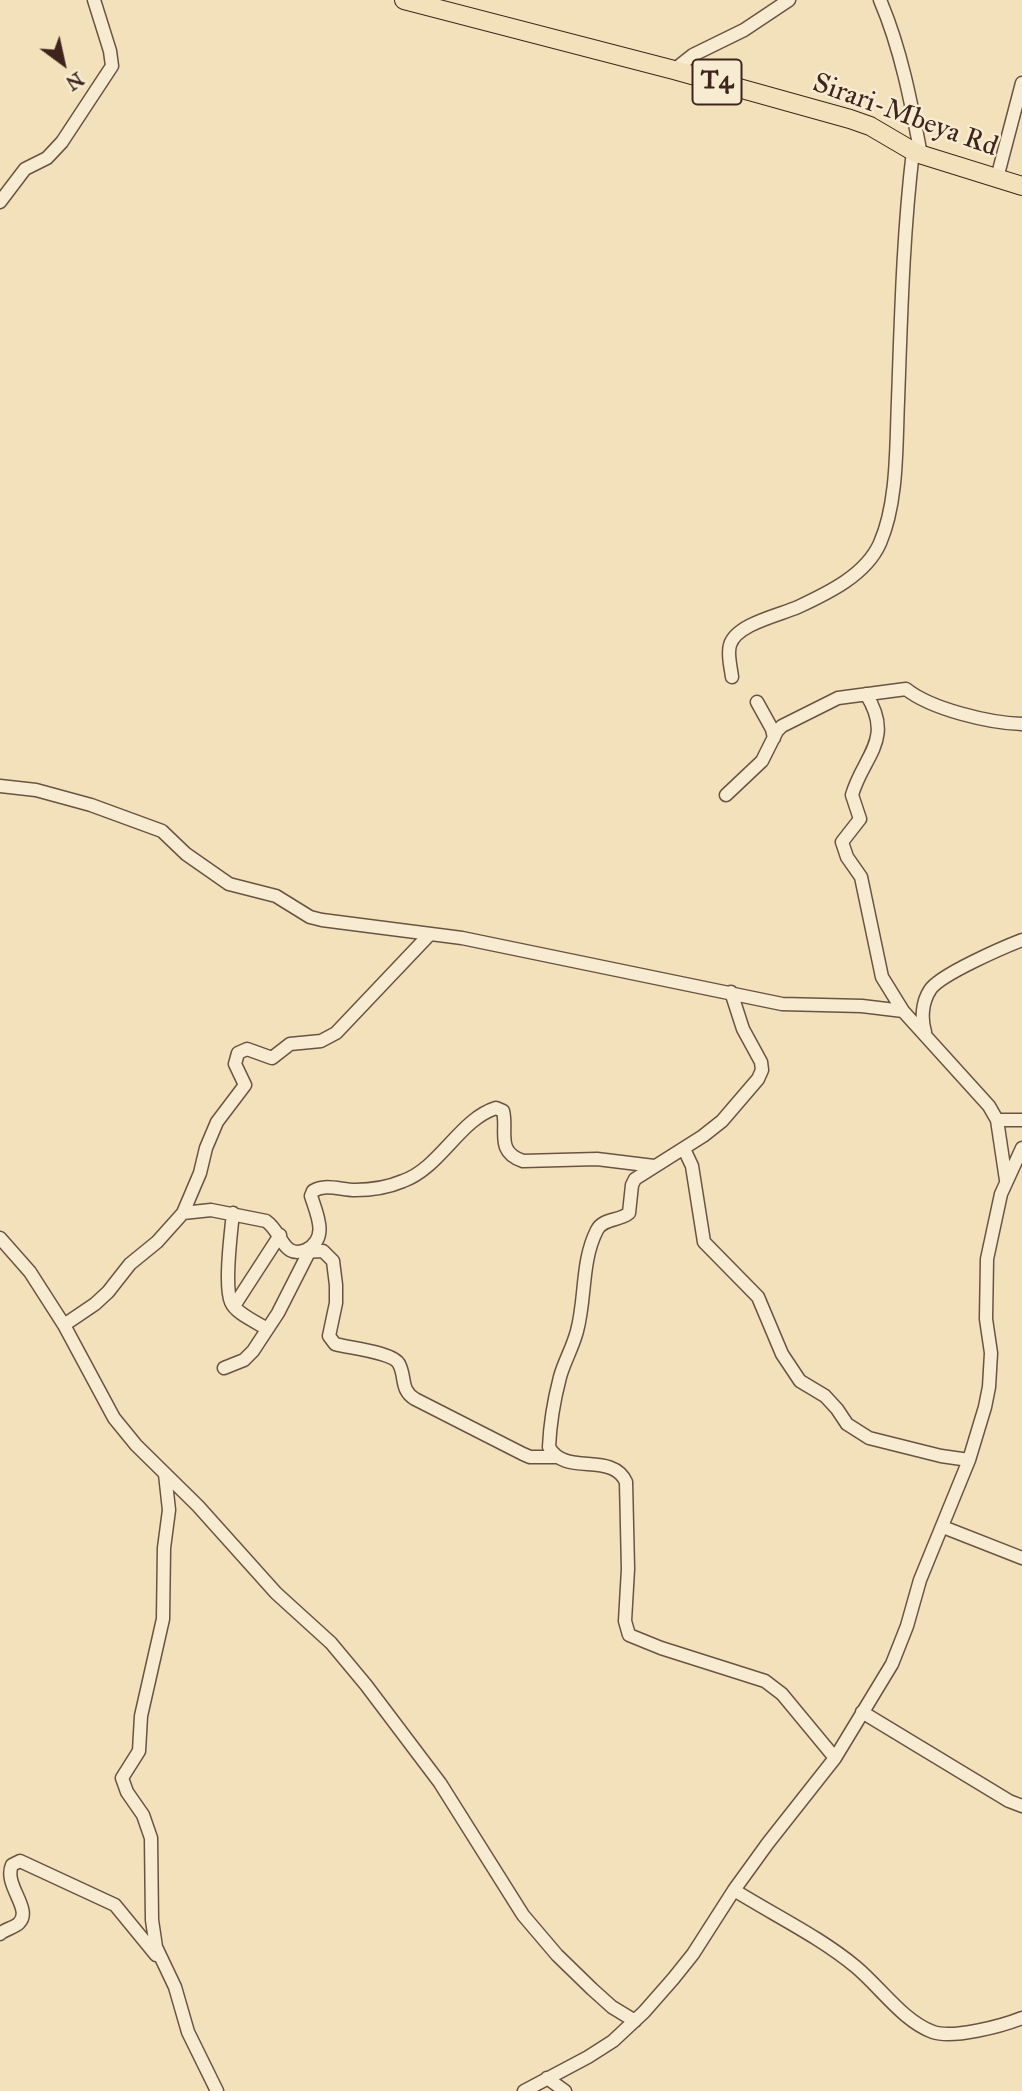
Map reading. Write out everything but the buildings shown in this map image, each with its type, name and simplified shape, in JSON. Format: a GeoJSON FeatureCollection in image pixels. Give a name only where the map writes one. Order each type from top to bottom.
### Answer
{"type":"FeatureCollection","features":[{"type":"Feature","properties":{"kind":"highway","name":"Sirari-Mbeya Rd"},"geometry":{"type":"LineString","coordinates":[[404,0],[850,119],[870,126],[917,153],[1022,186]]}},
{"type":"Feature","properties":{"kind":"street"},"geometry":{"type":"LineString","coordinates":[[0,202],[25,169],[47,158],[62,142],[112,66],[94,0]]}},
{"type":"Feature","properties":{"kind":"street"},"geometry":{"type":"LineString","coordinates":[[674,70],[693,55],[744,30],[789,0]]}},
{"type":"Feature","properties":{"kind":"street"},"geometry":{"type":"LineString","coordinates":[[732,677],[729,648],[735,637],[760,621],[794,609],[828,592],[856,574],[879,545],[886,525],[895,459],[902,333],[902,275],[917,153],[909,93],[880,0]]}},
{"type":"Feature","properties":{"kind":"street"},"geometry":{"type":"LineString","coordinates":[[997,178],[1022,83]]}},
{"type":"Feature","properties":{"kind":"street"},"geometry":{"type":"LineString","coordinates":[[726,795],[762,761],[782,726],[838,698],[906,689],[916,698],[960,712],[999,723],[1022,724]]}},
{"type":"Feature","properties":{"kind":"street"},"geometry":{"type":"LineString","coordinates":[[866,694],[875,710],[876,740],[871,757],[852,795],[860,819],[842,842],[847,857],[861,877],[882,977],[903,1011],[989,1106],[997,1119],[1006,1180]]}},
{"type":"Feature","properties":{"kind":"street"},"geometry":{"type":"LineString","coordinates":[[757,702],[774,738]]}},
{"type":"Feature","properties":{"kind":"street"},"geometry":{"type":"LineString","coordinates":[[0,786],[36,790],[99,807],[162,831],[186,854],[221,880],[234,887],[276,896],[310,917],[501,945],[782,1004],[862,1006],[903,1011]]}},
{"type":"Feature","properties":{"kind":"street"},"geometry":{"type":"LineString","coordinates":[[1006,946],[1022,929]]}},
{"type":"Feature","properties":{"kind":"street"},"geometry":{"type":"LineString","coordinates":[[64,1325],[108,1292],[130,1264],[158,1242],[183,1213],[217,1122],[245,1085],[235,1064],[238,1053],[247,1049],[272,1058],[290,1044],[329,1037],[343,1027],[429,935]]}},
{"type":"Feature","properties":{"kind":"street"},"geometry":{"type":"LineString","coordinates":[[926,1036],[922,1014],[932,987],[1022,940]]}},
{"type":"Feature","properties":{"kind":"street"},"geometry":{"type":"LineString","coordinates":[[731,992],[743,1030],[761,1062],[762,1070],[758,1079],[728,1115],[684,1149],[640,1174],[632,1185],[629,1213],[599,1226],[585,1271],[578,1329],[560,1376],[551,1419],[549,1447],[562,1461],[619,1470],[626,1482],[628,1569],[625,1621],[629,1635],[765,1681],[782,1694],[835,1758]]}},
{"type":"Feature","properties":{"kind":"street"},"geometry":{"type":"LineString","coordinates":[[224,1368],[247,1358],[267,1329],[305,1252],[316,1242],[320,1230],[311,1196],[313,1191],[324,1187],[366,1189],[404,1181],[432,1163],[484,1114],[496,1108],[503,1111],[503,1134],[507,1148],[517,1159],[597,1159],[654,1166]]}},
{"type":"Feature","properties":{"kind":"street"},"geometry":{"type":"LineString","coordinates":[[997,1119],[1022,1120]]}},
{"type":"Feature","properties":{"kind":"street"},"geometry":{"type":"LineString","coordinates":[[524,2091],[588,2057],[613,2041],[635,2021],[693,1954],[734,1891],[835,1758],[862,1712],[880,1688],[907,1626],[920,1580],[970,1460],[989,1387],[991,1353],[986,1320],[986,1259],[1006,1180],[1022,1148]]}},
{"type":"Feature","properties":{"kind":"street"},"geometry":{"type":"LineString","coordinates":[[684,1149],[692,1166],[704,1242],[758,1297],[782,1353],[800,1381],[830,1401],[847,1424],[869,1438],[941,1457],[970,1460]]}},
{"type":"Feature","properties":{"kind":"street"},"geometry":{"type":"LineString","coordinates":[[183,1213],[211,1210],[266,1221],[273,1226],[290,1250],[326,1252],[333,1261],[336,1303],[329,1336],[332,1342],[392,1357],[400,1366],[404,1388],[410,1396],[480,1434],[530,1457],[556,1457]]}},
{"type":"Feature","properties":{"kind":"street"},"geometry":{"type":"LineString","coordinates":[[233,1213],[228,1250],[231,1300],[234,1306],[267,1329]]}},
{"type":"Feature","properties":{"kind":"street"},"geometry":{"type":"LineString","coordinates":[[234,1306],[280,1235]]}},
{"type":"Feature","properties":{"kind":"street"},"geometry":{"type":"LineString","coordinates":[[0,1238],[30,1272],[64,1325],[114,1418],[288,1606],[331,1643],[440,1783],[523,1915],[563,1961],[592,1989],[612,2007],[635,2021]]}},
{"type":"Feature","properties":{"kind":"street"},"geometry":{"type":"LineString","coordinates":[[159,1958],[152,1920],[151,1838],[143,1815],[127,1792],[122,1778],[139,1751],[141,1716],[163,1619],[164,1548],[169,1510],[165,1474]]}},
{"type":"Feature","properties":{"kind":"street"},"geometry":{"type":"LineString","coordinates":[[943,1527],[1022,1558]]}},
{"type":"Feature","properties":{"kind":"street"},"geometry":{"type":"LineString","coordinates":[[862,1712],[1022,1807]]}},
{"type":"Feature","properties":{"kind":"street"},"geometry":{"type":"LineString","coordinates":[[0,1934],[21,1921],[22,1908],[10,1880],[10,1871],[16,1862],[20,1861],[115,1905],[159,1958],[175,1987],[188,2032],[217,2091]]}},
{"type":"Feature","properties":{"kind":"street"},"geometry":{"type":"LineString","coordinates":[[734,1891],[846,1959],[918,2025],[946,2034],[971,2031],[1022,2018]]}},
{"type":"Feature","properties":{"kind":"street"},"geometry":{"type":"LineString","coordinates":[[547,2078],[565,2091]]}}]}
